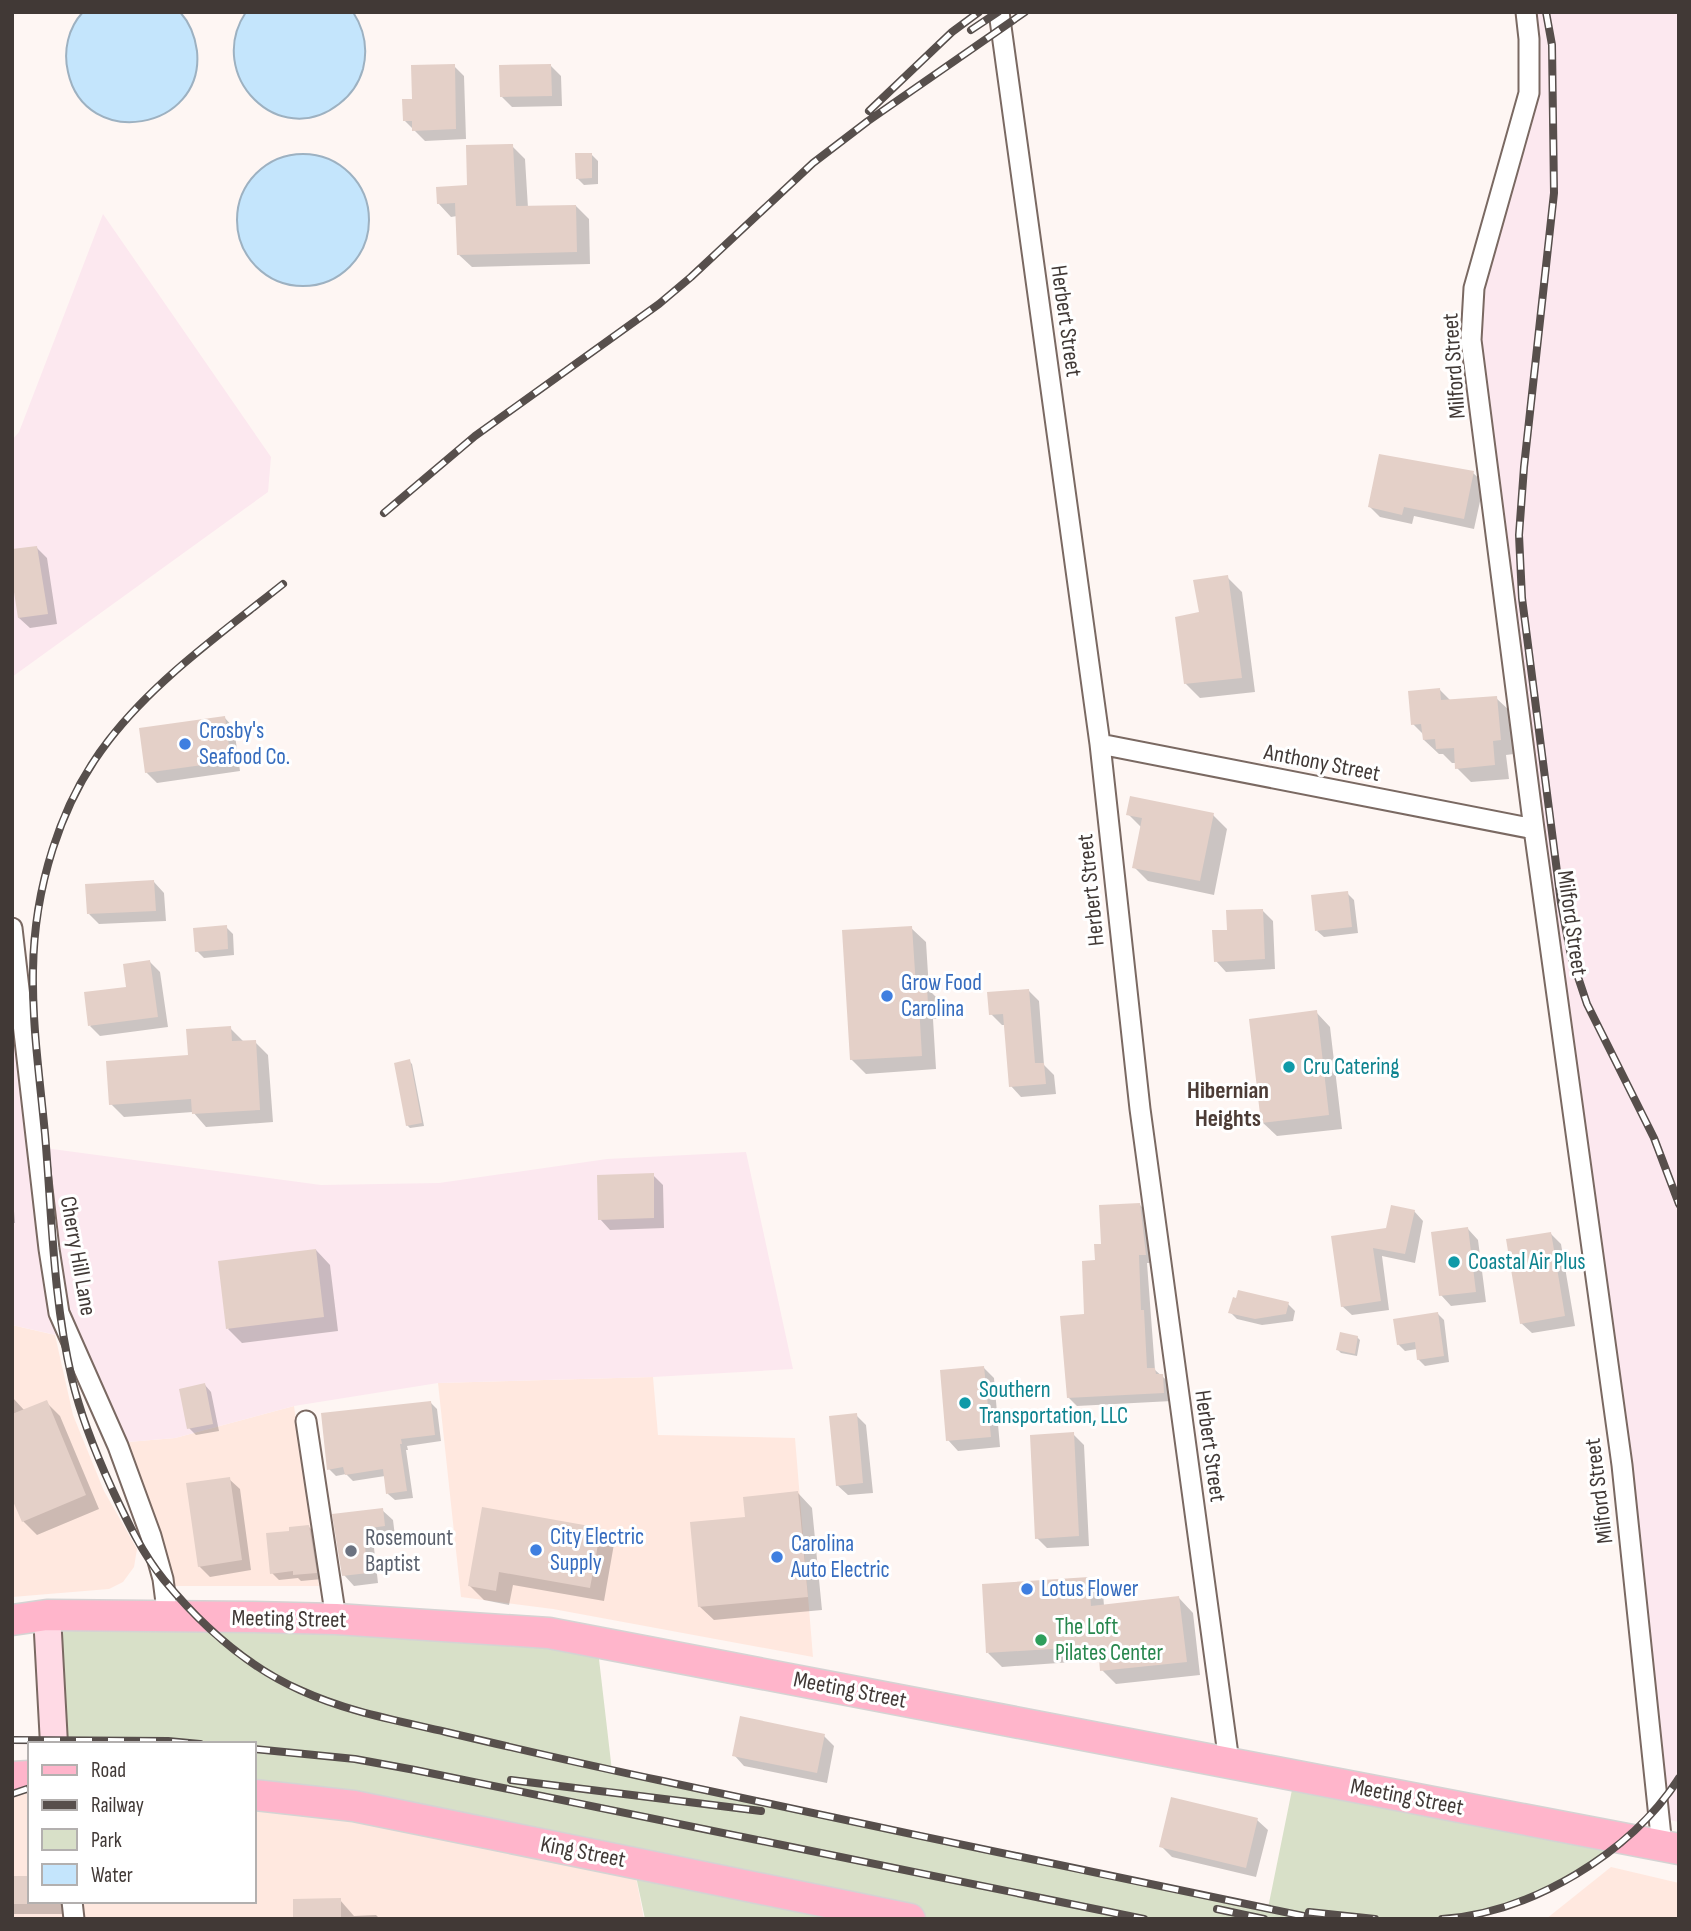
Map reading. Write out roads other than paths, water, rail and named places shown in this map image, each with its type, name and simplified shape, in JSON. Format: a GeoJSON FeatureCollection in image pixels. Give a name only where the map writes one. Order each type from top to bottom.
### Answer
{"type":"FeatureCollection","features":[{"type":"Feature","properties":{"kind":"main road","name":"Meeting Street"},"geometry":{"type":"LineString","coordinates":[[12,1620],[47,1615],[336,1619],[549,1633],[1670,1848]]}},
{"type":"Feature","properties":{"kind":"main road","name":"King Street"},"geometry":{"type":"LineString","coordinates":[[256,1795],[354,1806],[910,1919]]}},
{"type":"Feature","properties":{"kind":"street","name":"Herbert Street"},"geometry":{"type":"LineString","coordinates":[[999,12],[1100,744],[1140,1110],[1229,1762]]}},
{"type":"Feature","properties":{"kind":"street","name":"Milford Street"},"geometry":{"type":"LineString","coordinates":[[1526,12],[1529,93],[1474,288],[1471,340],[1534,829],[1622,1465],[1670,1848]]}},
{"type":"Feature","properties":{"kind":"street","name":"Anthony Street"},"geometry":{"type":"LineString","coordinates":[[1100,744],[1534,829]]}},
{"type":"Feature","properties":{"kind":"street","name":"Cherry Hill Lane"},"geometry":{"type":"LineString","coordinates":[[12,928],[49,1249],[60,1313],[118,1446],[151,1536],[163,1579],[168,1618]]}},
{"type":"Feature","properties":{"kind":"street"},"geometry":{"type":"LineString","coordinates":[[306,1421],[336,1619]]}},
{"type":"Feature","properties":{"kind":"street"},"geometry":{"type":"LineString","coordinates":[[47,1615],[54,1742]]}},
{"type":"Feature","properties":{"kind":"water"},"geometry":{"type":"Polygon","coordinates":[[[83,12],[180,12],[192,30],[197,51],[194,78],[183,99],[164,114],[142,121],[118,121],[96,113],[79,97],[68,72],[67,48],[70,32],[83,12]]]}},
{"type":"Feature","properties":{"kind":"water"},"geometry":{"type":"Polygon","coordinates":[[[246,12],[353,12],[360,25],[365,47],[363,69],[354,88],[339,104],[316,116],[293,118],[272,112],[254,99],[241,81],[234,60],[235,36],[246,12]]]}},
{"type":"Feature","properties":{"kind":"water"},"geometry":{"type":"Polygon","coordinates":[[[303,154],[328,159],[350,173],[364,195],[369,220],[364,245],[350,267],[328,281],[303,286],[278,281],[256,267],[242,245],[237,220],[242,195],[256,173],[278,159],[303,154]]]}},
{"type":"Feature","properties":{"kind":"railway"},"geometry":{"type":"LineString","coordinates":[[869,111],[952,32],[979,12]]}},
{"type":"Feature","properties":{"kind":"railway"},"geometry":{"type":"LineString","coordinates":[[971,30],[998,12]]}},
{"type":"Feature","properties":{"kind":"railway"},"geometry":{"type":"LineString","coordinates":[[384,513],[475,436],[659,304],[813,163],[868,121],[1025,12]]}},
{"type":"Feature","properties":{"kind":"railway"},"geometry":{"type":"LineString","coordinates":[[1546,12],[1552,45],[1554,193],[1524,467],[1519,535],[1522,598],[1561,903],[1571,956],[1587,1004],[1654,1138],[1679,1204]]}},
{"type":"Feature","properties":{"kind":"railway"},"geometry":{"type":"LineString","coordinates":[[283,584],[169,676],[109,740],[91,765],[63,820],[44,879],[38,910],[33,971],[35,1032],[57,1288],[66,1349],[80,1407],[100,1462],[135,1536],[164,1580],[209,1629],[243,1657],[300,1690],[354,1710],[609,1769],[1318,1919]]}},
{"type":"Feature","properties":{"kind":"railway"},"geometry":{"type":"LineString","coordinates":[[12,1740],[179,1742]]}},
{"type":"Feature","properties":{"kind":"railway"},"geometry":{"type":"LineString","coordinates":[[256,1749],[355,1759],[415,1770],[1144,1919]]}},
{"type":"Feature","properties":{"kind":"railway"},"geometry":{"type":"LineString","coordinates":[[1442,1919],[1510,1905],[1543,1892],[1576,1874],[1634,1831],[1659,1805],[1679,1778]]}},
{"type":"Feature","properties":{"kind":"railway"},"geometry":{"type":"LineString","coordinates":[[511,1780],[761,1811]]}},
{"type":"Feature","properties":{"kind":"railway"},"geometry":{"type":"LineString","coordinates":[[12,1794],[28,1789]]}},
{"type":"Feature","properties":{"kind":"railway"},"geometry":{"type":"LineString","coordinates":[[1217,1909],[1264,1919]]}},
{"type":"Feature","properties":{"kind":"railway"},"geometry":{"type":"LineString","coordinates":[[1309,1912],[1375,1919]]}},
{"type":"Feature","properties":{"kind":"place","name":"Crosby's Seafood Co."},"geometry":{"type":"Point","coordinates":[185,744]}},
{"type":"Feature","properties":{"kind":"place","name":"Grow Food Carolina"},"geometry":{"type":"Point","coordinates":[887,996]}},
{"type":"Feature","properties":{"kind":"place","name":"Cru Catering"},"geometry":{"type":"Point","coordinates":[1289,1067]}},
{"type":"Feature","properties":{"kind":"place","name":"Coastal Air Plus"},"geometry":{"type":"Point","coordinates":[1454,1262]}},
{"type":"Feature","properties":{"kind":"place","name":"Southern Transportation, LLC"},"geometry":{"type":"Point","coordinates":[965,1403]}},
{"type":"Feature","properties":{"kind":"place","name":"City Electric Supply"},"geometry":{"type":"Point","coordinates":[536,1550]}},
{"type":"Feature","properties":{"kind":"place","name":"Rosemount Baptist"},"geometry":{"type":"Point","coordinates":[351,1551]}},
{"type":"Feature","properties":{"kind":"place","name":"Carolina Auto Electric"},"geometry":{"type":"Point","coordinates":[777,1557]}},
{"type":"Feature","properties":{"kind":"place","name":"Lotus Flower"},"geometry":{"type":"Point","coordinates":[1027,1589]}},
{"type":"Feature","properties":{"kind":"place","name":"The Loft Pilates Center"},"geometry":{"type":"Point","coordinates":[1041,1640]}},
{"type":"Feature","properties":{"kind":"district","name":"Hibernian Heights"},"geometry":{"type":"Point","coordinates":[1228,1104]}}]}
